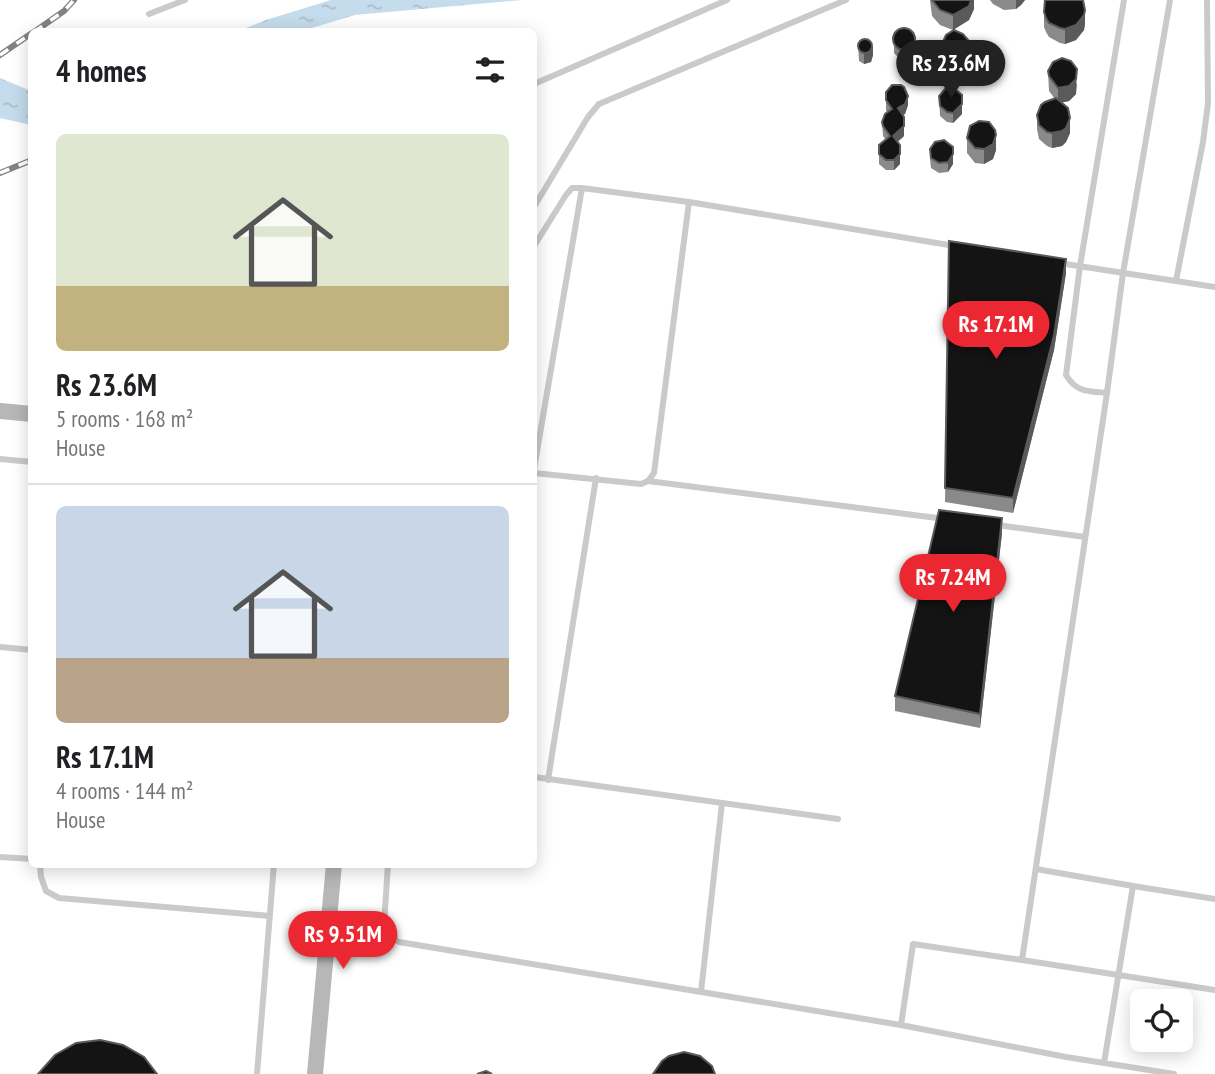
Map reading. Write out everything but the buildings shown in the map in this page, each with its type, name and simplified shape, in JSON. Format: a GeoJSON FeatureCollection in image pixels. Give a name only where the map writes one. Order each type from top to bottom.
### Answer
{"type":"FeatureCollection","features":[{"type":"Feature","properties":{"kind":"street"},"geometry":{"type":"LineString","coordinates":[[0,411],[28,414]]}},
{"type":"Feature","properties":{"kind":"street"},"geometry":{"type":"LineString","coordinates":[[315,1074],[334,868]]}},
{"type":"Feature","properties":{"kind":"street"},"geometry":{"type":"LineString","coordinates":[[328,934],[392,938]]}},
{"type":"Feature","properties":{"kind":"lane"},"geometry":{"type":"LineString","coordinates":[[149,14],[185,0]]}},
{"type":"Feature","properties":{"kind":"lane"},"geometry":{"type":"LineString","coordinates":[[537,83],[727,0]]}},
{"type":"Feature","properties":{"kind":"lane"},"geometry":{"type":"LineString","coordinates":[[537,202],[588,117],[599,104],[846,0]]}},
{"type":"Feature","properties":{"kind":"lane"},"geometry":{"type":"LineString","coordinates":[[1107,393],[1080,390],[1066,375],[1080,266],[1124,0]]}},
{"type":"Feature","properties":{"kind":"lane"},"geometry":{"type":"LineString","coordinates":[[1022,960],[1123,273],[1170,0]]}},
{"type":"Feature","properties":{"kind":"lane"},"geometry":{"type":"LineString","coordinates":[[1176,281],[1208,103],[1207,0]]}},
{"type":"Feature","properties":{"kind":"lane"},"geometry":{"type":"LineString","coordinates":[[537,241],[566,195],[572,188],[582,188],[689,202],[969,248]]}},
{"type":"Feature","properties":{"kind":"lane"},"geometry":{"type":"LineString","coordinates":[[537,453],[582,188]]}},
{"type":"Feature","properties":{"kind":"lane"},"geometry":{"type":"LineString","coordinates":[[648,481],[654,474],[689,202]]}},
{"type":"Feature","properties":{"kind":"lane"},"geometry":{"type":"LineString","coordinates":[[1052,262],[1215,287]]}},
{"type":"Feature","properties":{"kind":"lane"},"geometry":{"type":"LineString","coordinates":[[0,459],[28,462]]}},
{"type":"Feature","properties":{"kind":"lane"},"geometry":{"type":"LineString","coordinates":[[537,471],[640,484],[648,481],[949,519]]}},
{"type":"Feature","properties":{"kind":"lane"},"geometry":{"type":"LineString","coordinates":[[548,780],[596,478]]}},
{"type":"Feature","properties":{"kind":"lane"},"geometry":{"type":"LineString","coordinates":[[990,524],[1085,537]]}},
{"type":"Feature","properties":{"kind":"lane"},"geometry":{"type":"LineString","coordinates":[[0,647],[28,650]]}},
{"type":"Feature","properties":{"kind":"lane"},"geometry":{"type":"LineString","coordinates":[[537,778],[838,819]]}},
{"type":"Feature","properties":{"kind":"lane"},"geometry":{"type":"LineString","coordinates":[[701,992],[722,803]]}},
{"type":"Feature","properties":{"kind":"lane"},"geometry":{"type":"LineString","coordinates":[[0,857],[28,859]]}},
{"type":"Feature","properties":{"kind":"lane"},"geometry":{"type":"LineString","coordinates":[[40,868],[46,891],[59,898],[270,916]]}},
{"type":"Feature","properties":{"kind":"lane"},"geometry":{"type":"LineString","coordinates":[[257,1074],[274,868]]}},
{"type":"Feature","properties":{"kind":"lane"},"geometry":{"type":"LineString","coordinates":[[388,868],[383,925],[392,938],[399,942],[901,1025],[1066,1057],[1174,1074]]}},
{"type":"Feature","properties":{"kind":"lane"},"geometry":{"type":"LineString","coordinates":[[1036,869],[1215,898]]}},
{"type":"Feature","properties":{"kind":"lane"},"geometry":{"type":"LineString","coordinates":[[1104,1063],[1133,886]]}},
{"type":"Feature","properties":{"kind":"lane"},"geometry":{"type":"LineString","coordinates":[[901,1025],[913,944],[1215,990]]}},
{"type":"Feature","properties":{"kind":"water"},"geometry":{"type":"Polygon","coordinates":[[[331,0],[522,0],[355,15],[312,28],[246,28],[331,0]]]}},
{"type":"Feature","properties":{"kind":"water"},"geometry":{"type":"Polygon","coordinates":[[[0,78],[28,90],[28,124],[0,118],[0,78]]]}},
{"type":"Feature","properties":{"kind":"railway"},"geometry":{"type":"LineString","coordinates":[[40,28],[64,11],[74,0]]}},
{"type":"Feature","properties":{"kind":"railway"},"geometry":{"type":"LineString","coordinates":[[0,55],[28,36]]}},
{"type":"Feature","properties":{"kind":"railway"},"geometry":{"type":"LineString","coordinates":[[0,173],[28,162]]}}]}
